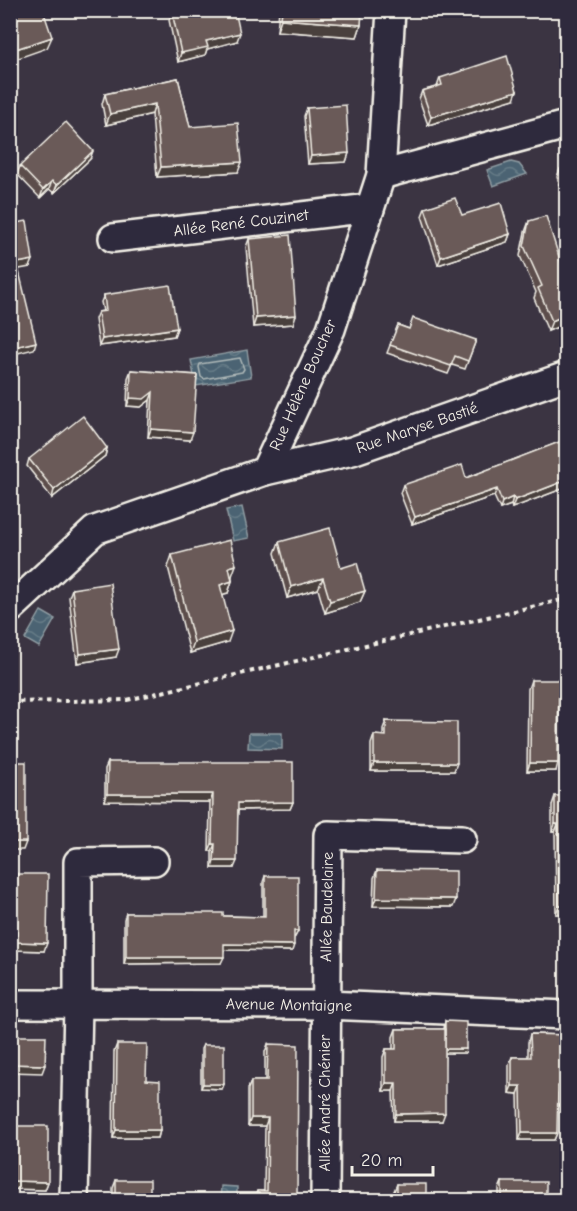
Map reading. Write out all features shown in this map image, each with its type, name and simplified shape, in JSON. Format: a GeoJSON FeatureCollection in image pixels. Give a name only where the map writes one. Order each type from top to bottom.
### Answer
{"type":"FeatureCollection","features":[{"type":"Feature","properties":{"kind":"street","name":"Rue Hélène Boucher"},"geometry":{"type":"LineString","coordinates":[[10,609],[95,530],[265,471],[331,329],[381,174],[391,10]]}},
{"type":"Feature","properties":{"kind":"street"},"geometry":{"type":"LineString","coordinates":[[381,174],[567,125]]}},
{"type":"Feature","properties":{"kind":"street","name":"Allée René Couzinet"},"geometry":{"type":"LineString","coordinates":[[113,238],[370,208]]}},
{"type":"Feature","properties":{"kind":"street","name":"Rue Maryse Bastié"},"geometry":{"type":"LineString","coordinates":[[265,471],[352,451],[567,376]]}},
{"type":"Feature","properties":{"kind":"street","name":"Allée Baudelaire"},"geometry":{"type":"LineString","coordinates":[[326,1005],[328,835],[462,839]]}},
{"type":"Feature","properties":{"kind":"street"},"geometry":{"type":"LineString","coordinates":[[74,1200],[78,862],[154,861]]}},
{"type":"Feature","properties":{"kind":"street","name":"Avenue Montaigne"},"geometry":{"type":"LineString","coordinates":[[10,1004],[326,1005],[567,1015]]}},
{"type":"Feature","properties":{"kind":"street","name":"Allée André Chénier"},"geometry":{"type":"LineString","coordinates":[[325,1200],[326,1005]]}},
{"type":"Feature","properties":{"kind":"path"},"geometry":{"type":"LineString","coordinates":[[10,702],[127,700],[567,599]]}},
{"type":"Feature","properties":{"kind":"water"},"geometry":{"type":"Polygon","coordinates":[[[511,162],[519,164],[527,174],[493,186],[487,170],[511,162]]]}},
{"type":"Feature","properties":{"kind":"water"},"geometry":{"type":"Polygon","coordinates":[[[247,350],[251,377],[196,386],[191,360],[247,350]]]}},
{"type":"Feature","properties":{"kind":"water"},"geometry":{"type":"Polygon","coordinates":[[[242,507],[249,538],[233,541],[226,510],[242,507]]]}},
{"type":"Feature","properties":{"kind":"water"},"geometry":{"type":"Polygon","coordinates":[[[41,611],[55,619],[39,647],[25,639],[41,611]]]}},
{"type":"Feature","properties":{"kind":"water"},"geometry":{"type":"Polygon","coordinates":[[[249,733],[282,733],[282,749],[248,748],[249,733]]]}},
{"type":"Feature","properties":{"kind":"water"},"geometry":{"type":"Polygon","coordinates":[[[221,1186],[237,1187],[237,1200],[220,1200],[221,1186]]]}},
{"type":"Feature","properties":{"kind":"building"},"geometry":{"type":"Polygon","coordinates":[[[17,10],[43,10],[52,37],[10,51],[10,13],[17,10]]]}},
{"type":"Feature","properties":{"kind":"building"},"geometry":{"type":"Polygon","coordinates":[[[235,10],[240,33],[206,41],[208,47],[181,53],[172,12],[235,10]]]}},
{"type":"Feature","properties":{"kind":"building"},"geometry":{"type":"Polygon","coordinates":[[[282,10],[362,10],[361,25],[281,19],[282,10]]]}},
{"type":"Feature","properties":{"kind":"building"},"geometry":{"type":"Polygon","coordinates":[[[507,56],[517,91],[431,117],[422,91],[442,85],[440,78],[507,56]]]}},
{"type":"Feature","properties":{"kind":"building"},"geometry":{"type":"Polygon","coordinates":[[[178,78],[190,127],[238,123],[242,162],[161,167],[155,104],[110,114],[105,94],[178,78]]]}},
{"type":"Feature","properties":{"kind":"building"},"geometry":{"type":"Polygon","coordinates":[[[346,105],[349,153],[311,156],[307,108],[346,105]]]}},
{"type":"Feature","properties":{"kind":"building"},"geometry":{"type":"Polygon","coordinates":[[[66,122],[93,151],[57,185],[52,181],[43,190],[20,166],[66,122]]]}},
{"type":"Feature","properties":{"kind":"building"},"geometry":{"type":"Polygon","coordinates":[[[567,167],[567,191],[560,169],[567,167]]]}},
{"type":"Feature","properties":{"kind":"building"},"geometry":{"type":"Polygon","coordinates":[[[455,198],[462,215],[501,203],[510,234],[441,257],[425,208],[455,198]]]}},
{"type":"Feature","properties":{"kind":"building"},"geometry":{"type":"Polygon","coordinates":[[[546,216],[562,266],[567,264],[567,314],[552,321],[538,288],[542,286],[524,246],[529,221],[546,216]]]}},
{"type":"Feature","properties":{"kind":"building"},"geometry":{"type":"Polygon","coordinates":[[[27,221],[33,260],[17,263],[36,342],[10,348],[10,224],[27,221]]]}},
{"type":"Feature","properties":{"kind":"building"},"geometry":{"type":"Polygon","coordinates":[[[290,235],[296,315],[256,318],[249,239],[290,235]]]}},
{"type":"Feature","properties":{"kind":"building"},"geometry":{"type":"Polygon","coordinates":[[[170,285],[177,328],[102,339],[98,312],[106,311],[104,295],[170,285]]]}},
{"type":"Feature","properties":{"kind":"building"},"geometry":{"type":"Polygon","coordinates":[[[413,318],[476,340],[468,361],[455,356],[451,366],[390,345],[398,325],[409,329],[413,318]]]}},
{"type":"Feature","properties":{"kind":"building"},"geometry":{"type":"Polygon","coordinates":[[[131,370],[197,375],[193,432],[151,429],[153,392],[144,399],[130,398],[131,370]]]}},
{"type":"Feature","properties":{"kind":"building"},"geometry":{"type":"Polygon","coordinates":[[[83,416],[107,448],[54,490],[29,459],[83,416]]]}},
{"type":"Feature","properties":{"kind":"building"},"geometry":{"type":"Polygon","coordinates":[[[567,439],[567,480],[515,500],[513,497],[502,502],[497,489],[415,517],[403,485],[462,465],[466,478],[567,439]]]}},
{"type":"Feature","properties":{"kind":"building"},"geometry":{"type":"Polygon","coordinates":[[[330,528],[341,568],[357,563],[365,591],[330,601],[323,578],[291,587],[279,542],[330,528]]]}},
{"type":"Feature","properties":{"kind":"building"},"geometry":{"type":"Polygon","coordinates":[[[230,540],[236,565],[229,567],[232,581],[220,585],[232,631],[194,642],[172,555],[230,540]]]}},
{"type":"Feature","properties":{"kind":"building"},"geometry":{"type":"Polygon","coordinates":[[[110,583],[119,649],[80,654],[72,589],[110,583]]]}},
{"type":"Feature","properties":{"kind":"building"},"geometry":{"type":"Polygon","coordinates":[[[531,680],[559,680],[558,763],[530,763],[531,680]]]}},
{"type":"Feature","properties":{"kind":"building"},"geometry":{"type":"Polygon","coordinates":[[[386,721],[457,722],[457,763],[374,763],[374,735],[386,736],[386,721]]]}},
{"type":"Feature","properties":{"kind":"building"},"geometry":{"type":"Polygon","coordinates":[[[10,762],[26,762],[26,842],[10,842],[10,762]]]}},
{"type":"Feature","properties":{"kind":"building"},"geometry":{"type":"Polygon","coordinates":[[[108,762],[293,762],[293,802],[238,803],[237,861],[214,861],[213,794],[107,794],[108,762]]]}},
{"type":"Feature","properties":{"kind":"building"},"geometry":{"type":"Polygon","coordinates":[[[555,796],[567,796],[567,906],[559,906],[558,824],[555,824],[555,796]]]}},
{"type":"Feature","properties":{"kind":"building"},"geometry":{"type":"Polygon","coordinates":[[[377,870],[456,871],[456,899],[376,898],[377,870]]]}},
{"type":"Feature","properties":{"kind":"building"},"geometry":{"type":"Polygon","coordinates":[[[17,874],[48,874],[47,943],[17,942],[17,874]]]}},
{"type":"Feature","properties":{"kind":"building"},"geometry":{"type":"Polygon","coordinates":[[[265,876],[298,876],[298,931],[294,931],[294,945],[224,944],[224,957],[126,957],[126,913],[223,913],[223,916],[265,917],[265,876]]]}},
{"type":"Feature","properties":{"kind":"building"},"geometry":{"type":"Polygon","coordinates":[[[445,1021],[466,1022],[466,1049],[445,1049],[445,1021]]]}},
{"type":"Feature","properties":{"kind":"building"},"geometry":{"type":"Polygon","coordinates":[[[396,1029],[445,1029],[445,1113],[396,1114],[396,1083],[386,1083],[386,1049],[396,1049],[396,1029]]]}},
{"type":"Feature","properties":{"kind":"building"},"geometry":{"type":"Polygon","coordinates":[[[530,1034],[567,1035],[567,1086],[558,1086],[557,1133],[522,1133],[521,1086],[512,1086],[512,1057],[531,1057],[530,1034]]]}},
{"type":"Feature","properties":{"kind":"building"},"geometry":{"type":"Polygon","coordinates":[[[10,1036],[46,1036],[45,1065],[10,1064],[10,1036]]]}},
{"type":"Feature","properties":{"kind":"building"},"geometry":{"type":"Polygon","coordinates":[[[117,1044],[147,1044],[146,1080],[160,1081],[160,1130],[116,1130],[117,1044]]]}},
{"type":"Feature","properties":{"kind":"building"},"geometry":{"type":"Polygon","coordinates":[[[268,1044],[298,1045],[297,1200],[257,1200],[257,1191],[267,1191],[268,1118],[251,1118],[251,1081],[267,1081],[268,1044]]]}},
{"type":"Feature","properties":{"kind":"building"},"geometry":{"type":"Polygon","coordinates":[[[203,1045],[224,1045],[224,1084],[203,1084],[203,1045]]]}},
{"type":"Feature","properties":{"kind":"building"},"geometry":{"type":"Polygon","coordinates":[[[14,1126],[48,1126],[48,1182],[14,1181],[14,1126]]]}},
{"type":"Feature","properties":{"kind":"building"},"geometry":{"type":"Polygon","coordinates":[[[116,1180],[150,1180],[150,1200],[116,1200],[116,1180]]]}},
{"type":"Feature","properties":{"kind":"building"},"geometry":{"type":"Polygon","coordinates":[[[502,1182],[546,1182],[546,1196],[567,1196],[567,1200],[502,1200],[502,1182]]]}},
{"type":"Feature","properties":{"kind":"building"},"geometry":{"type":"Polygon","coordinates":[[[397,1184],[426,1184],[426,1200],[397,1200],[397,1184]]]}}]}
